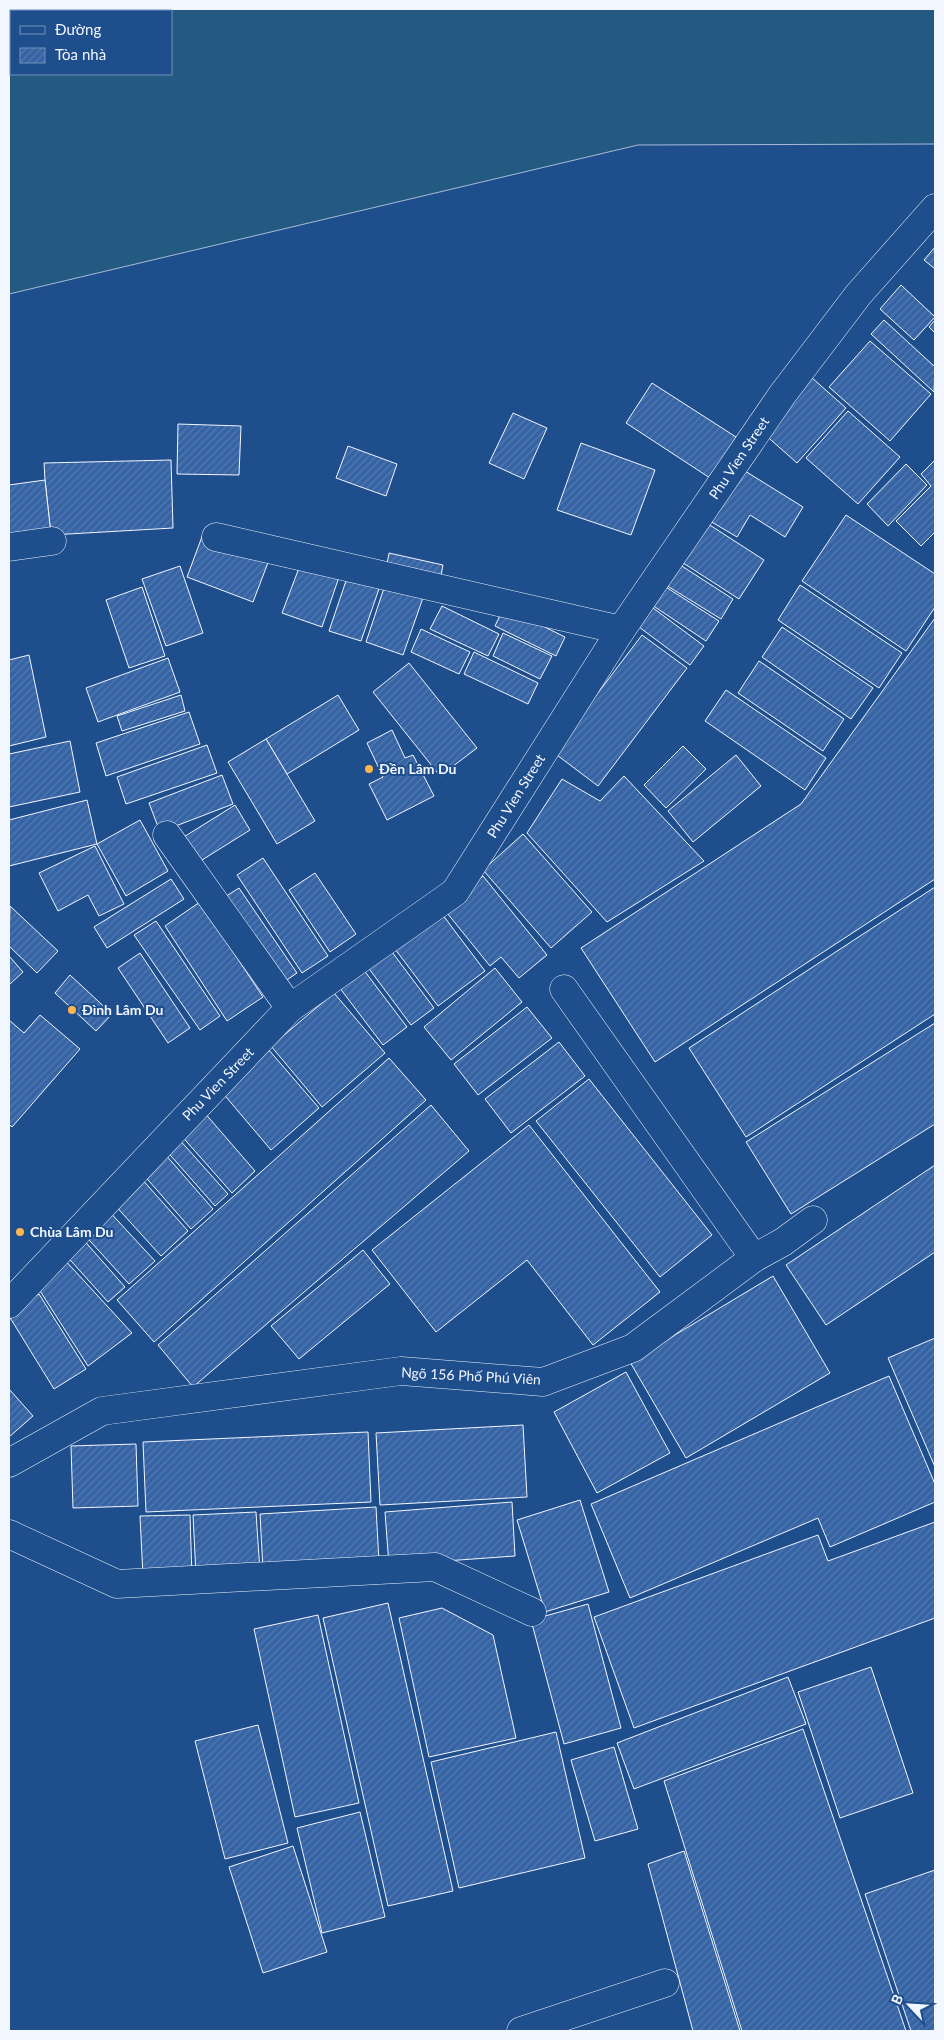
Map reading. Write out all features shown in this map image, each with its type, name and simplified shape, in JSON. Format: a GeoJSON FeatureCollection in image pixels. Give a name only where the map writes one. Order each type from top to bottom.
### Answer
{"type":"FeatureCollection","features":[{"type":"Feature","properties":{"kind":"street","name":"Phu Vien Street"},"geometry":{"type":"LineString","coordinates":[[9,1304],[290,1008],[455,892],[621,630],[782,395],[858,295],[935,208]]}},
{"type":"Feature","properties":{"kind":"street"},"geometry":{"type":"LineString","coordinates":[[216,537],[621,630]]}},
{"type":"Feature","properties":{"kind":"street"},"geometry":{"type":"LineString","coordinates":[[9,547],[52,541]]}},
{"type":"Feature","properties":{"kind":"street"},"geometry":{"type":"LineString","coordinates":[[166,835],[290,1008]]}},
{"type":"Feature","properties":{"kind":"street"},"geometry":{"type":"LineString","coordinates":[[564,989],[754,1258]]}},
{"type":"Feature","properties":{"kind":"street","name":"Ngõ 156 Phố Phú Viên"},"geometry":{"type":"LineString","coordinates":[[9,1463],[102,1411],[401,1371],[543,1382],[632,1348],[754,1258],[783,1242],[813,1220]]}},
{"type":"Feature","properties":{"kind":"street"},"geometry":{"type":"LineString","coordinates":[[9,1534],[117,1584],[435,1566],[532,1612]]}},
{"type":"Feature","properties":{"kind":"street"},"geometry":{"type":"LineString","coordinates":[[521,2031],[665,1983]]}},
{"type":"Feature","properties":{"kind":"shaded area"},"geometry":{"type":"Polygon","coordinates":[[[9,9],[935,9],[935,144],[638,145],[9,294],[9,9]]]}},
{"type":"Feature","properties":{"kind":"building"},"geometry":{"type":"Polygon","coordinates":[[[935,247],[935,269],[924,260],[935,247]]]}},
{"type":"Feature","properties":{"kind":"building"},"geometry":{"type":"Polygon","coordinates":[[[901,285],[935,317],[914,340],[880,309],[901,285]]]}},
{"type":"Feature","properties":{"kind":"building"},"geometry":{"type":"Polygon","coordinates":[[[884,320],[935,367],[934,392],[871,334],[884,320]]]}},
{"type":"Feature","properties":{"kind":"building"},"geometry":{"type":"Polygon","coordinates":[[[935,320],[935,333],[929,327],[935,320]]]}},
{"type":"Feature","properties":{"kind":"building"},"geometry":{"type":"Polygon","coordinates":[[[870,341],[931,394],[890,441],[829,387],[870,341]]]}},
{"type":"Feature","properties":{"kind":"building"},"geometry":{"type":"Polygon","coordinates":[[[811,377],[846,408],[797,463],[762,432],[811,377]]]}},
{"type":"Feature","properties":{"kind":"building"},"geometry":{"type":"Polygon","coordinates":[[[652,383],[736,437],[710,478],[626,423],[652,383]]]}},
{"type":"Feature","properties":{"kind":"building"},"geometry":{"type":"Polygon","coordinates":[[[848,411],[900,457],[858,504],[806,458],[848,411]]]}},
{"type":"Feature","properties":{"kind":"building"},"geometry":{"type":"Polygon","coordinates":[[[513,413],[547,428],[524,479],[489,463],[513,413]]]}},
{"type":"Feature","properties":{"kind":"building"},"geometry":{"type":"Polygon","coordinates":[[[178,424],[241,426],[239,475],[177,474],[178,424]]]}},
{"type":"Feature","properties":{"kind":"building"},"geometry":{"type":"Polygon","coordinates":[[[581,443],[655,470],[631,535],[557,510],[581,443]]]}},
{"type":"Feature","properties":{"kind":"building"},"geometry":{"type":"Polygon","coordinates":[[[348,446],[397,464],[386,496],[336,478],[348,446]]]}},
{"type":"Feature","properties":{"kind":"building"},"geometry":{"type":"Polygon","coordinates":[[[171,460],[173,528],[51,535],[44,463],[171,460]]]}},
{"type":"Feature","properties":{"kind":"building"},"geometry":{"type":"Polygon","coordinates":[[[935,460],[935,532],[921,546],[896,521],[931,486],[921,474],[935,460]]]}},
{"type":"Feature","properties":{"kind":"building"},"geometry":{"type":"Polygon","coordinates":[[[906,464],[927,485],[888,526],[867,504],[906,464]]]}},
{"type":"Feature","properties":{"kind":"building"},"geometry":{"type":"Polygon","coordinates":[[[737,466],[803,507],[785,537],[750,515],[737,537],[705,518],[737,466]]]}},
{"type":"Feature","properties":{"kind":"building"},"geometry":{"type":"Polygon","coordinates":[[[45,480],[51,535],[9,540],[9,485],[45,480]]]}},
{"type":"Feature","properties":{"kind":"building"},"geometry":{"type":"Polygon","coordinates":[[[846,515],[935,574],[935,607],[906,651],[802,581],[846,515]]]}},
{"type":"Feature","properties":{"kind":"building"},"geometry":{"type":"Polygon","coordinates":[[[702,520],[764,560],[739,599],[677,559],[702,520]]]}},
{"type":"Feature","properties":{"kind":"building"},"geometry":{"type":"Polygon","coordinates":[[[203,534],[269,560],[253,602],[187,577],[203,534]]]}},
{"type":"Feature","properties":{"kind":"building"},"geometry":{"type":"Polygon","coordinates":[[[389,553],[443,565],[440,581],[386,570],[389,553]]]}},
{"type":"Feature","properties":{"kind":"building"},"geometry":{"type":"Polygon","coordinates":[[[302,560],[340,574],[322,627],[282,613],[302,560]]]}},
{"type":"Feature","properties":{"kind":"building"},"geometry":{"type":"Polygon","coordinates":[[[674,561],[733,599],[721,619],[661,582],[674,561]]]}},
{"type":"Feature","properties":{"kind":"building"},"geometry":{"type":"Polygon","coordinates":[[[180,566],[203,633],[166,646],[142,579],[180,566]]]}},
{"type":"Feature","properties":{"kind":"building"},"geometry":{"type":"Polygon","coordinates":[[[349,572],[381,583],[361,641],[329,631],[349,572]]]}},
{"type":"Feature","properties":{"kind":"building"},"geometry":{"type":"Polygon","coordinates":[[[387,579],[425,592],[403,655],[366,642],[387,579]]]}},
{"type":"Feature","properties":{"kind":"building"},"geometry":{"type":"Polygon","coordinates":[[[658,582],[719,621],[706,641],[646,601],[658,582]]]}},
{"type":"Feature","properties":{"kind":"building"},"geometry":{"type":"Polygon","coordinates":[[[800,585],[902,653],[879,688],[778,620],[800,585]]]}},
{"type":"Feature","properties":{"kind":"building"},"geometry":{"type":"Polygon","coordinates":[[[142,587],[165,656],[129,668],[106,600],[142,587]]]}},
{"type":"Feature","properties":{"kind":"building"},"geometry":{"type":"Polygon","coordinates":[[[649,605],[704,646],[690,665],[635,624],[649,605]]]}},
{"type":"Feature","properties":{"kind":"building"},"geometry":{"type":"Polygon","coordinates":[[[442,606],[499,634],[488,656],[430,629],[442,606]]]}},
{"type":"Feature","properties":{"kind":"building"},"geometry":{"type":"Polygon","coordinates":[[[504,607],[565,637],[556,656],[495,626],[504,607]]]}},
{"type":"Feature","properties":{"kind":"building"},"geometry":{"type":"Polygon","coordinates":[[[935,618],[935,879],[655,1062],[581,948],[801,804],[935,618]]]}},
{"type":"Feature","properties":{"kind":"building"},"geometry":{"type":"Polygon","coordinates":[[[782,627],[873,688],[851,719],[762,657],[782,627]]]}},
{"type":"Feature","properties":{"kind":"building"},"geometry":{"type":"Polygon","coordinates":[[[421,629],[470,652],[459,674],[411,652],[421,629]]]}},
{"type":"Feature","properties":{"kind":"building"},"geometry":{"type":"Polygon","coordinates":[[[503,633],[552,656],[540,679],[493,656],[503,633]]]}},
{"type":"Feature","properties":{"kind":"building"},"geometry":{"type":"Polygon","coordinates":[[[642,635],[687,668],[598,786],[553,752],[642,635]]]}},
{"type":"Feature","properties":{"kind":"building"},"geometry":{"type":"Polygon","coordinates":[[[474,652],[538,683],[528,704],[464,674],[474,652]]]}},
{"type":"Feature","properties":{"kind":"building"},"geometry":{"type":"Polygon","coordinates":[[[29,655],[46,737],[9,746],[9,660],[29,655]]]}},
{"type":"Feature","properties":{"kind":"building"},"geometry":{"type":"Polygon","coordinates":[[[168,658],[180,692],[98,722],[86,688],[168,658]]]}},
{"type":"Feature","properties":{"kind":"building"},"geometry":{"type":"Polygon","coordinates":[[[759,661],[844,719],[823,751],[738,693],[759,661]]]}},
{"type":"Feature","properties":{"kind":"building"},"geometry":{"type":"Polygon","coordinates":[[[409,663],[477,748],[440,776],[373,692],[409,663]]]}},
{"type":"Feature","properties":{"kind":"building"},"geometry":{"type":"Polygon","coordinates":[[[726,690],[826,758],[805,790],[705,721],[726,690]]]}},
{"type":"Feature","properties":{"kind":"building"},"geometry":{"type":"Polygon","coordinates":[[[181,695],[185,711],[122,731],[117,716],[181,695]]]}},
{"type":"Feature","properties":{"kind":"building"},"geometry":{"type":"Polygon","coordinates":[[[338,695],[359,730],[287,774],[266,739],[338,695]]]}},
{"type":"Feature","properties":{"kind":"building"},"geometry":{"type":"Polygon","coordinates":[[[189,712],[200,744],[106,776],[96,743],[189,712]]]}},
{"type":"Feature","properties":{"kind":"building"},"geometry":{"type":"Polygon","coordinates":[[[392,730],[405,758],[413,755],[434,796],[387,820],[369,784],[383,777],[367,743],[392,730]]]}},
{"type":"Feature","properties":{"kind":"building"},"geometry":{"type":"Polygon","coordinates":[[[266,739],[315,821],[277,844],[228,762],[266,739]]]}},
{"type":"Feature","properties":{"kind":"building"},"geometry":{"type":"Polygon","coordinates":[[[70,741],[80,792],[9,807],[9,754],[70,741]]]}},
{"type":"Feature","properties":{"kind":"building"},"geometry":{"type":"Polygon","coordinates":[[[207,745],[217,773],[126,804],[117,777],[207,745]]]}},
{"type":"Feature","properties":{"kind":"building"},"geometry":{"type":"Polygon","coordinates":[[[683,746],[706,769],[666,808],[644,785],[683,746]]]}},
{"type":"Feature","properties":{"kind":"building"},"geometry":{"type":"Polygon","coordinates":[[[736,755],[761,786],[693,842],[668,811],[736,755]]]}},
{"type":"Feature","properties":{"kind":"building"},"geometry":{"type":"Polygon","coordinates":[[[222,775],[233,804],[160,832],[149,803],[222,775]]]}},
{"type":"Feature","properties":{"kind":"building"},"geometry":{"type":"Polygon","coordinates":[[[624,776],[704,861],[607,922],[527,833],[562,779],[600,801],[624,776]]]}},
{"type":"Feature","properties":{"kind":"building"},"geometry":{"type":"Polygon","coordinates":[[[87,800],[97,844],[9,866],[9,820],[87,800]]]}},
{"type":"Feature","properties":{"kind":"building"},"geometry":{"type":"Polygon","coordinates":[[[235,805],[250,830],[194,865],[179,840],[235,805]]]}},
{"type":"Feature","properties":{"kind":"building"},"geometry":{"type":"Polygon","coordinates":[[[140,820],[168,871],[126,896],[97,844],[140,820]]]}},
{"type":"Feature","properties":{"kind":"building"},"geometry":{"type":"Polygon","coordinates":[[[523,834],[592,912],[551,948],[483,870],[523,834]]]}},
{"type":"Feature","properties":{"kind":"building"},"geometry":{"type":"Polygon","coordinates":[[[95,846],[124,904],[99,916],[88,895],[58,911],[39,873],[95,846]]]}},
{"type":"Feature","properties":{"kind":"building"},"geometry":{"type":"Polygon","coordinates":[[[263,858],[328,956],[302,973],[237,875],[263,858]]]}},
{"type":"Feature","properties":{"kind":"building"},"geometry":{"type":"Polygon","coordinates":[[[315,873],[356,934],[330,952],[289,890],[315,873]]]}},
{"type":"Feature","properties":{"kind":"building"},"geometry":{"type":"Polygon","coordinates":[[[483,876],[547,955],[519,978],[501,957],[490,966],[443,908],[483,876]]]}},
{"type":"Feature","properties":{"kind":"building"},"geometry":{"type":"Polygon","coordinates":[[[171,879],[184,899],[107,948],[94,927],[171,879]]]}},
{"type":"Feature","properties":{"kind":"building"},"geometry":{"type":"Polygon","coordinates":[[[935,887],[935,1014],[746,1137],[689,1048],[935,887]]]}},
{"type":"Feature","properties":{"kind":"building"},"geometry":{"type":"Polygon","coordinates":[[[239,888],[297,973],[278,986],[220,900],[239,888]]]}},
{"type":"Feature","properties":{"kind":"building"},"geometry":{"type":"Polygon","coordinates":[[[200,902],[263,997],[227,1021],[165,926],[200,902]]]}},
{"type":"Feature","properties":{"kind":"building"},"geometry":{"type":"Polygon","coordinates":[[[10,906],[58,951],[37,973],[9,946],[10,906]]]}},
{"type":"Feature","properties":{"kind":"building"},"geometry":{"type":"Polygon","coordinates":[[[439,910],[485,971],[438,1006],[392,945],[439,910]]]}},
{"type":"Feature","properties":{"kind":"building"},"geometry":{"type":"Polygon","coordinates":[[[156,921],[220,1016],[200,1030],[134,935],[156,921]]]}},
{"type":"Feature","properties":{"kind":"building"},"geometry":{"type":"Polygon","coordinates":[[[389,948],[434,1008],[411,1025],[367,966],[389,948]]]}},
{"type":"Feature","properties":{"kind":"building"},"geometry":{"type":"Polygon","coordinates":[[[140,953],[190,1028],[168,1043],[118,968],[140,953]]]}},
{"type":"Feature","properties":{"kind":"building"},"geometry":{"type":"Polygon","coordinates":[[[9,956],[23,972],[9,985],[9,956]]]}},
{"type":"Feature","properties":{"kind":"building"},"geometry":{"type":"Polygon","coordinates":[[[495,968],[522,1002],[451,1060],[424,1027],[495,968]]]}},
{"type":"Feature","properties":{"kind":"building"},"geometry":{"type":"Polygon","coordinates":[[[363,969],[407,1027],[383,1045],[339,987],[363,969]]]}},
{"type":"Feature","properties":{"kind":"building"},"geometry":{"type":"Polygon","coordinates":[[[70,975],[112,1014],[96,1031],[55,993],[70,975]]]}},
{"type":"Feature","properties":{"kind":"building"},"geometry":{"type":"Polygon","coordinates":[[[334,993],[385,1053],[322,1107],[271,1046],[334,993]]]}},
{"type":"Feature","properties":{"kind":"building"},"geometry":{"type":"Polygon","coordinates":[[[527,1007],[552,1038],[478,1095],[454,1064],[527,1007]]]}},
{"type":"Feature","properties":{"kind":"building"},"geometry":{"type":"Polygon","coordinates":[[[40,1015],[80,1049],[12,1127],[9,1124],[9,1020],[24,1033],[40,1015]]]}},
{"type":"Feature","properties":{"kind":"building"},"geometry":{"type":"Polygon","coordinates":[[[935,1023],[935,1124],[791,1214],[746,1142],[935,1023]]]}},
{"type":"Feature","properties":{"kind":"building"},"geometry":{"type":"Polygon","coordinates":[[[559,1042],[585,1076],[511,1133],[485,1099],[559,1042]]]}},
{"type":"Feature","properties":{"kind":"building"},"geometry":{"type":"Polygon","coordinates":[[[268,1049],[319,1108],[271,1150],[221,1091],[268,1049]]]}},
{"type":"Feature","properties":{"kind":"building"},"geometry":{"type":"Polygon","coordinates":[[[389,1058],[426,1100],[154,1342],[117,1300],[389,1058]]]}},
{"type":"Feature","properties":{"kind":"building"},"geometry":{"type":"Polygon","coordinates":[[[589,1079],[712,1235],[660,1277],[536,1121],[589,1079]]]}},
{"type":"Feature","properties":{"kind":"building"},"geometry":{"type":"Polygon","coordinates":[[[431,1105],[469,1151],[193,1387],[158,1345],[431,1105]]]}},
{"type":"Feature","properties":{"kind":"building"},"geometry":{"type":"Polygon","coordinates":[[[203,1111],[255,1171],[232,1193],[179,1133],[203,1111]]]}},
{"type":"Feature","properties":{"kind":"building"},"geometry":{"type":"Polygon","coordinates":[[[529,1125],[660,1292],[593,1345],[527,1260],[436,1332],[372,1250],[529,1125]]]}},
{"type":"Feature","properties":{"kind":"building"},"geometry":{"type":"Polygon","coordinates":[[[177,1137],[228,1194],[215,1206],[164,1148],[177,1137]]]}},
{"type":"Feature","properties":{"kind":"building"},"geometry":{"type":"Polygon","coordinates":[[[164,1153],[213,1209],[191,1229],[142,1173],[164,1153]]]}},
{"type":"Feature","properties":{"kind":"building"},"geometry":{"type":"Polygon","coordinates":[[[935,1165],[935,1252],[826,1325],[786,1265],[935,1165]]]}},
{"type":"Feature","properties":{"kind":"building"},"geometry":{"type":"Polygon","coordinates":[[[140,1177],[188,1231],[161,1256],[112,1202],[140,1177]]]}},
{"type":"Feature","properties":{"kind":"building"},"geometry":{"type":"Polygon","coordinates":[[[106,1208],[155,1261],[129,1284],[81,1231],[106,1208]]]}},
{"type":"Feature","properties":{"kind":"building"},"geometry":{"type":"Polygon","coordinates":[[[81,1237],[125,1287],[108,1302],[63,1252],[81,1237]]]}},
{"type":"Feature","properties":{"kind":"building"},"geometry":{"type":"Polygon","coordinates":[[[363,1250],[390,1284],[299,1359],[271,1326],[363,1250]]]}},
{"type":"Feature","properties":{"kind":"building"},"geometry":{"type":"Polygon","coordinates":[[[62,1257],[132,1333],[88,1366],[35,1283],[62,1257]]]}},
{"type":"Feature","properties":{"kind":"building"},"geometry":{"type":"Polygon","coordinates":[[[773,1276],[830,1373],[686,1458],[630,1362],[773,1276]]]}},
{"type":"Feature","properties":{"kind":"building"},"geometry":{"type":"Polygon","coordinates":[[[39,1294],[86,1369],[54,1389],[9,1316],[9,1312],[39,1294]]]}},
{"type":"Feature","properties":{"kind":"building"},"geometry":{"type":"Polygon","coordinates":[[[935,1338],[935,1467],[888,1358],[935,1338]]]}},
{"type":"Feature","properties":{"kind":"building"},"geometry":{"type":"Polygon","coordinates":[[[626,1372],[670,1453],[597,1493],[554,1412],[626,1372]]]}},
{"type":"Feature","properties":{"kind":"building"},"geometry":{"type":"Polygon","coordinates":[[[889,1376],[935,1484],[935,1502],[830,1547],[818,1518],[630,1598],[591,1504],[889,1376]]]}},
{"type":"Feature","properties":{"kind":"building"},"geometry":{"type":"Polygon","coordinates":[[[9,1389],[33,1416],[9,1437],[9,1389]]]}},
{"type":"Feature","properties":{"kind":"building"},"geometry":{"type":"Polygon","coordinates":[[[523,1425],[527,1497],[380,1505],[376,1433],[523,1425]]]}},
{"type":"Feature","properties":{"kind":"building"},"geometry":{"type":"Polygon","coordinates":[[[368,1432],[371,1502],[146,1512],[143,1442],[368,1432]]]}},
{"type":"Feature","properties":{"kind":"building"},"geometry":{"type":"Polygon","coordinates":[[[136,1444],[138,1506],[73,1508],[71,1446],[136,1444]]]}},
{"type":"Feature","properties":{"kind":"building"},"geometry":{"type":"Polygon","coordinates":[[[580,1500],[609,1592],[545,1612],[517,1520],[580,1500]]]}},
{"type":"Feature","properties":{"kind":"building"},"geometry":{"type":"Polygon","coordinates":[[[512,1502],[515,1556],[389,1565],[385,1512],[512,1502]]]}},
{"type":"Feature","properties":{"kind":"building"},"geometry":{"type":"Polygon","coordinates":[[[376,1507],[379,1562],[263,1570],[260,1514],[376,1507]]]}},
{"type":"Feature","properties":{"kind":"building"},"geometry":{"type":"Polygon","coordinates":[[[256,1512],[260,1572],[196,1575],[193,1515],[256,1512]]]}},
{"type":"Feature","properties":{"kind":"building"},"geometry":{"type":"Polygon","coordinates":[[[190,1515],[192,1576],[143,1577],[140,1516],[190,1515]]]}},
{"type":"Feature","properties":{"kind":"building"},"geometry":{"type":"Polygon","coordinates":[[[935,1522],[935,1618],[634,1728],[594,1617],[818,1535],[828,1561],[935,1522]]]}},
{"type":"Feature","properties":{"kind":"building"},"geometry":{"type":"Polygon","coordinates":[[[388,1603],[453,1891],[388,1906],[323,1618],[388,1603]]]}},
{"type":"Feature","properties":{"kind":"building"},"geometry":{"type":"Polygon","coordinates":[[[588,1604],[621,1728],[564,1744],[531,1620],[588,1604]]]}},
{"type":"Feature","properties":{"kind":"building"},"geometry":{"type":"Polygon","coordinates":[[[442,1608],[493,1635],[516,1738],[429,1757],[399,1618],[442,1608]]]}},
{"type":"Feature","properties":{"kind":"building"},"geometry":{"type":"Polygon","coordinates":[[[318,1615],[359,1803],[295,1817],[254,1629],[318,1615]]]}},
{"type":"Feature","properties":{"kind":"building"},"geometry":{"type":"Polygon","coordinates":[[[871,1667],[913,1793],[840,1818],[798,1692],[871,1667]]]}},
{"type":"Feature","properties":{"kind":"building"},"geometry":{"type":"Polygon","coordinates":[[[788,1677],[806,1724],[634,1789],[617,1743],[788,1677]]]}},
{"type":"Feature","properties":{"kind":"building"},"geometry":{"type":"Polygon","coordinates":[[[258,1725],[288,1843],[225,1859],[195,1741],[258,1725]]]}},
{"type":"Feature","properties":{"kind":"building"},"geometry":{"type":"Polygon","coordinates":[[[803,1729],[906,2031],[742,2031],[664,1781],[803,1729]]]}},
{"type":"Feature","properties":{"kind":"building"},"geometry":{"type":"Polygon","coordinates":[[[556,1732],[585,1858],[459,1888],[431,1762],[556,1732]]]}},
{"type":"Feature","properties":{"kind":"building"},"geometry":{"type":"Polygon","coordinates":[[[614,1747],[638,1829],[595,1841],[571,1760],[614,1747]]]}},
{"type":"Feature","properties":{"kind":"building"},"geometry":{"type":"Polygon","coordinates":[[[360,1812],[385,1917],[322,1933],[297,1828],[360,1812]]]}},
{"type":"Feature","properties":{"kind":"building"},"geometry":{"type":"Polygon","coordinates":[[[293,1846],[327,1952],[263,1973],[229,1867],[293,1846]]]}},
{"type":"Feature","properties":{"kind":"building"},"geometry":{"type":"Polygon","coordinates":[[[684,1851],[740,2031],[693,2031],[648,1864],[684,1851]]]}},
{"type":"Feature","properties":{"kind":"building"},"geometry":{"type":"Polygon","coordinates":[[[935,1870],[935,2031],[911,2031],[865,1894],[935,1870]]]}},
{"type":"Feature","properties":{"kind":"place","name":"Đền Lâm Du"},"geometry":{"type":"Point","coordinates":[369,769]}},
{"type":"Feature","properties":{"kind":"place","name":"Đình Lâm Du"},"geometry":{"type":"Point","coordinates":[72,1010]}},
{"type":"Feature","properties":{"kind":"place","name":"Chùa Lâm Du"},"geometry":{"type":"Point","coordinates":[20,1232]}}]}
